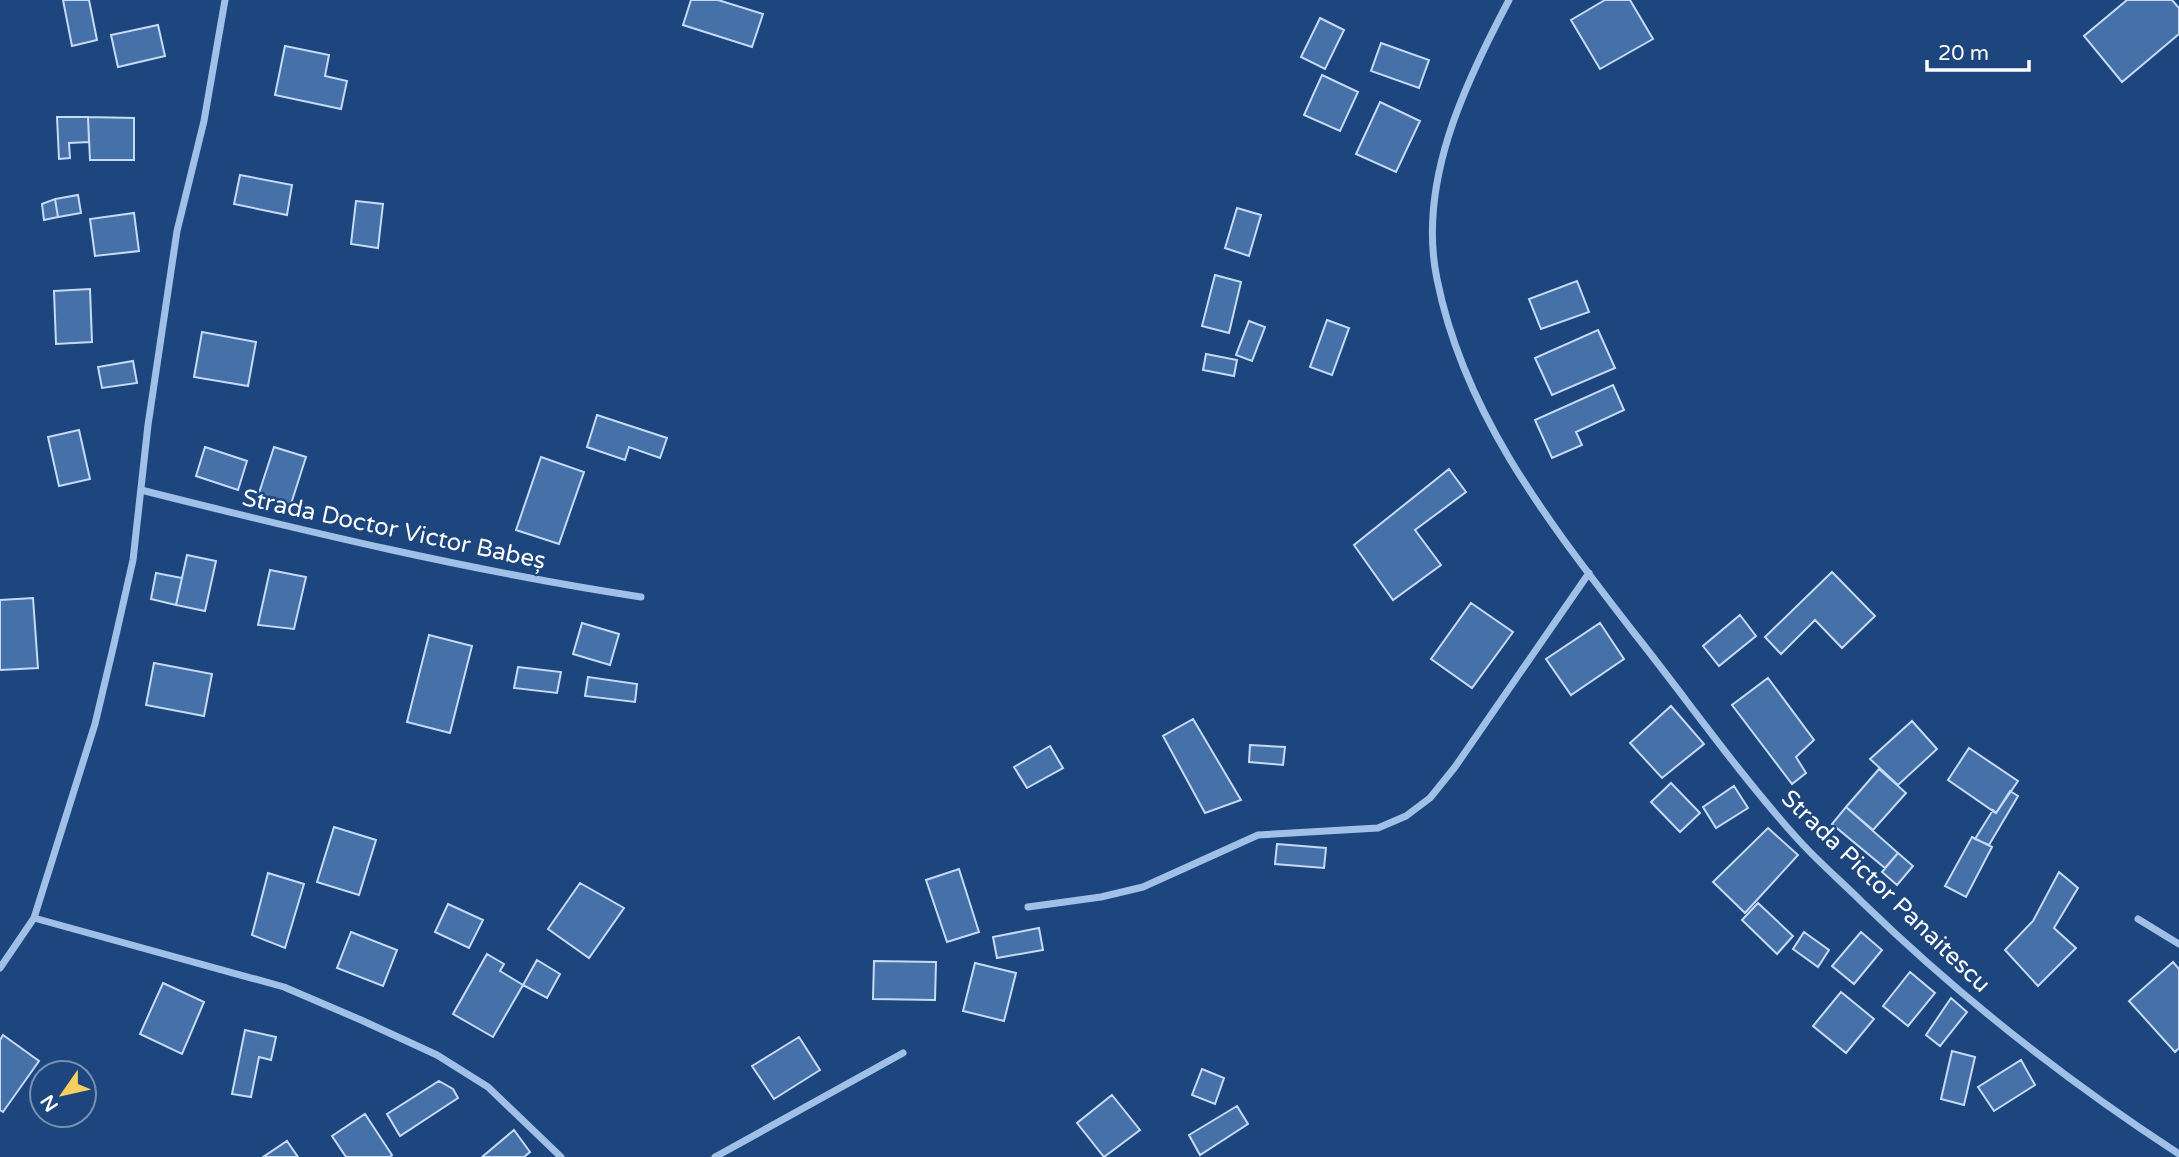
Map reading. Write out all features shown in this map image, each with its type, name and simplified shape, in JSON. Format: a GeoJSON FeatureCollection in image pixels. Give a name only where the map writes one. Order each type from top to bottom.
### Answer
{"type":"FeatureCollection","features":[{"type":"Feature","properties":{"kind":"street"},"geometry":{"type":"LineString","coordinates":[[0,968],[34,918],[95,724],[133,560],[177,230],[204,121],[225,0]]}},
{"type":"Feature","properties":{"kind":"street","name":"Strada Pictor Panaitescu"},"geometry":{"type":"LineString","coordinates":[[1509,0],[1453,118],[1433,220],[1436,277],[1470,383],[1495,438],[1538,505],[1589,573],[1726,754],[1797,839],[1949,984],[2034,1054],[2179,1154]]}},
{"type":"Feature","properties":{"kind":"street","name":"Strada Doctor Victor Babeș"},"geometry":{"type":"LineString","coordinates":[[141,490],[354,544],[536,581],[641,597]]}},
{"type":"Feature","properties":{"kind":"street"},"geometry":{"type":"LineString","coordinates":[[1028,907],[1101,897],[1143,887],[1258,835],[1378,828],[1406,816],[1430,798],[1455,767],[1589,573]]}},
{"type":"Feature","properties":{"kind":"street"},"geometry":{"type":"LineString","coordinates":[[34,918],[284,987],[361,1020],[438,1055],[488,1087],[561,1157]]}},
{"type":"Feature","properties":{"kind":"street"},"geometry":{"type":"LineString","coordinates":[[2138,919],[2179,944]]}},
{"type":"Feature","properties":{"kind":"street"},"geometry":{"type":"LineString","coordinates":[[715,1157],[903,1053]]}},
{"type":"Feature","properties":{"kind":"building"},"geometry":{"type":"Polygon","coordinates":[[[63,0],[89,0],[97,40],[72,46],[63,0]]]}},
{"type":"Feature","properties":{"kind":"building"},"geometry":{"type":"Polygon","coordinates":[[[691,0],[718,0],[763,14],[752,47],[683,25],[691,0]]]}},
{"type":"Feature","properties":{"kind":"building"},"geometry":{"type":"Polygon","coordinates":[[[1605,0],[1630,0],[1653,39],[1600,69],[1571,20],[1605,0]]]}},
{"type":"Feature","properties":{"kind":"building"},"geometry":{"type":"Polygon","coordinates":[[[2127,0],[2172,0],[2179,8],[2179,34],[2122,82],[2084,36],[2127,0]]]}},
{"type":"Feature","properties":{"kind":"building"},"geometry":{"type":"Polygon","coordinates":[[[1320,18],[1344,30],[1325,69],[1301,57],[1320,18]]]}},
{"type":"Feature","properties":{"kind":"building"},"geometry":{"type":"Polygon","coordinates":[[[158,25],[165,56],[118,67],[111,35],[158,25]]]}},
{"type":"Feature","properties":{"kind":"building"},"geometry":{"type":"Polygon","coordinates":[[[1381,43],[1429,60],[1419,88],[1371,71],[1381,43]]]}},
{"type":"Feature","properties":{"kind":"building"},"geometry":{"type":"Polygon","coordinates":[[[285,46],[329,55],[325,76],[347,81],[341,109],[275,95],[285,46]]]}},
{"type":"Feature","properties":{"kind":"building"},"geometry":{"type":"Polygon","coordinates":[[[1322,75],[1358,92],[1340,131],[1304,115],[1322,75]]]}},
{"type":"Feature","properties":{"kind":"building"},"geometry":{"type":"Polygon","coordinates":[[[1380,102],[1420,121],[1396,172],[1356,154],[1380,102]]]}},
{"type":"Feature","properties":{"kind":"building"},"geometry":{"type":"Polygon","coordinates":[[[57,117],[88,117],[89,142],[69,143],[70,158],[59,159],[57,117]]]}},
{"type":"Feature","properties":{"kind":"building"},"geometry":{"type":"Polygon","coordinates":[[[88,117],[134,118],[134,160],[90,160],[88,117]]]}},
{"type":"Feature","properties":{"kind":"building"},"geometry":{"type":"Polygon","coordinates":[[[240,175],[292,185],[287,215],[234,204],[240,175]]]}},
{"type":"Feature","properties":{"kind":"building"},"geometry":{"type":"Polygon","coordinates":[[[78,195],[81,213],[58,217],[55,199],[78,195]]]}},
{"type":"Feature","properties":{"kind":"building"},"geometry":{"type":"Polygon","coordinates":[[[55,199],[58,217],[44,220],[42,204],[55,199]]]}},
{"type":"Feature","properties":{"kind":"building"},"geometry":{"type":"Polygon","coordinates":[[[356,201],[383,204],[378,248],[351,244],[356,201]]]}},
{"type":"Feature","properties":{"kind":"building"},"geometry":{"type":"Polygon","coordinates":[[[1237,208],[1261,215],[1249,256],[1225,248],[1237,208]]]}},
{"type":"Feature","properties":{"kind":"building"},"geometry":{"type":"Polygon","coordinates":[[[134,213],[139,251],[95,256],[90,219],[134,213]]]}},
{"type":"Feature","properties":{"kind":"building"},"geometry":{"type":"Polygon","coordinates":[[[1215,275],[1241,282],[1229,333],[1202,326],[1215,275]]]}},
{"type":"Feature","properties":{"kind":"building"},"geometry":{"type":"Polygon","coordinates":[[[1577,281],[1589,312],[1541,329],[1529,299],[1577,281]]]}},
{"type":"Feature","properties":{"kind":"building"},"geometry":{"type":"Polygon","coordinates":[[[90,289],[92,342],[56,344],[54,291],[90,289]]]}},
{"type":"Feature","properties":{"kind":"building"},"geometry":{"type":"Polygon","coordinates":[[[1327,320],[1349,328],[1332,375],[1310,367],[1327,320]]]}},
{"type":"Feature","properties":{"kind":"building"},"geometry":{"type":"Polygon","coordinates":[[[1249,321],[1265,327],[1252,361],[1236,355],[1249,321]]]}},
{"type":"Feature","properties":{"kind":"building"},"geometry":{"type":"Polygon","coordinates":[[[1598,330],[1615,368],[1552,395],[1535,358],[1598,330]]]}},
{"type":"Feature","properties":{"kind":"building"},"geometry":{"type":"Polygon","coordinates":[[[202,332],[256,342],[248,386],[194,377],[202,332]]]}},
{"type":"Feature","properties":{"kind":"building"},"geometry":{"type":"Polygon","coordinates":[[[1206,354],[1237,360],[1234,376],[1203,370],[1206,354]]]}},
{"type":"Feature","properties":{"kind":"building"},"geometry":{"type":"Polygon","coordinates":[[[133,361],[137,383],[102,388],[98,367],[133,361]]]}},
{"type":"Feature","properties":{"kind":"building"},"geometry":{"type":"Polygon","coordinates":[[[1613,385],[1624,410],[1576,432],[1582,445],[1552,458],[1535,420],[1613,385]]]}},
{"type":"Feature","properties":{"kind":"building"},"geometry":{"type":"Polygon","coordinates":[[[597,415],[667,438],[660,458],[629,447],[625,460],[587,447],[597,415]]]}},
{"type":"Feature","properties":{"kind":"building"},"geometry":{"type":"Polygon","coordinates":[[[79,430],[90,479],[59,486],[48,437],[79,430]]]}},
{"type":"Feature","properties":{"kind":"building"},"geometry":{"type":"Polygon","coordinates":[[[205,447],[247,461],[238,490],[196,476],[205,447]]]}},
{"type":"Feature","properties":{"kind":"building"},"geometry":{"type":"Polygon","coordinates":[[[274,447],[306,457],[290,507],[258,496],[274,447]]]}},
{"type":"Feature","properties":{"kind":"building"},"geometry":{"type":"Polygon","coordinates":[[[541,457],[584,472],[559,544],[516,530],[541,457]]]}},
{"type":"Feature","properties":{"kind":"building"},"geometry":{"type":"Polygon","coordinates":[[[1449,469],[1466,492],[1415,530],[1441,565],[1393,600],[1354,545],[1449,469]]]}},
{"type":"Feature","properties":{"kind":"building"},"geometry":{"type":"Polygon","coordinates":[[[187,555],[216,561],[205,611],[176,605],[187,555]]]}},
{"type":"Feature","properties":{"kind":"building"},"geometry":{"type":"Polygon","coordinates":[[[270,570],[306,577],[294,629],[258,625],[270,570]]]}},
{"type":"Feature","properties":{"kind":"building"},"geometry":{"type":"Polygon","coordinates":[[[1832,572],[1875,616],[1842,648],[1815,620],[1781,654],[1765,637],[1832,572]]]}},
{"type":"Feature","properties":{"kind":"building"},"geometry":{"type":"Polygon","coordinates":[[[156,573],[182,578],[176,605],[151,599],[156,573]]]}},
{"type":"Feature","properties":{"kind":"building"},"geometry":{"type":"Polygon","coordinates":[[[33,598],[38,668],[0,670],[0,600],[33,598]]]}},
{"type":"Feature","properties":{"kind":"building"},"geometry":{"type":"Polygon","coordinates":[[[1471,603],[1513,632],[1472,688],[1431,659],[1471,603]]]}},
{"type":"Feature","properties":{"kind":"building"},"geometry":{"type":"Polygon","coordinates":[[[1740,615],[1756,636],[1719,666],[1703,646],[1740,615]]]}},
{"type":"Feature","properties":{"kind":"building"},"geometry":{"type":"Polygon","coordinates":[[[582,623],[619,634],[610,665],[573,654],[582,623]]]}},
{"type":"Feature","properties":{"kind":"building"},"geometry":{"type":"Polygon","coordinates":[[[1600,623],[1624,659],[1571,695],[1546,659],[1600,623]]]}},
{"type":"Feature","properties":{"kind":"building"},"geometry":{"type":"Polygon","coordinates":[[[429,635],[472,646],[450,733],[407,722],[429,635]]]}},
{"type":"Feature","properties":{"kind":"building"},"geometry":{"type":"Polygon","coordinates":[[[154,663],[212,674],[204,716],[146,705],[154,663]]]}},
{"type":"Feature","properties":{"kind":"building"},"geometry":{"type":"Polygon","coordinates":[[[518,667],[561,672],[557,693],[514,688],[518,667]]]}},
{"type":"Feature","properties":{"kind":"building"},"geometry":{"type":"Polygon","coordinates":[[[588,677],[637,684],[635,702],[585,696],[588,677]]]}},
{"type":"Feature","properties":{"kind":"building"},"geometry":{"type":"Polygon","coordinates":[[[1768,678],[1814,740],[1796,757],[1806,773],[1792,784],[1732,705],[1768,678]]]}},
{"type":"Feature","properties":{"kind":"building"},"geometry":{"type":"Polygon","coordinates":[[[1671,706],[1704,744],[1662,778],[1630,743],[1671,706]]]}},
{"type":"Feature","properties":{"kind":"building"},"geometry":{"type":"Polygon","coordinates":[[[1193,719],[1241,800],[1205,813],[1163,736],[1193,719]]]}},
{"type":"Feature","properties":{"kind":"building"},"geometry":{"type":"Polygon","coordinates":[[[1912,721],[1937,749],[1898,785],[1870,759],[1912,721]]]}},
{"type":"Feature","properties":{"kind":"building"},"geometry":{"type":"Polygon","coordinates":[[[1250,745],[1285,747],[1283,765],[1249,762],[1250,745]]]}},
{"type":"Feature","properties":{"kind":"building"},"geometry":{"type":"Polygon","coordinates":[[[1050,746],[1063,768],[1027,788],[1014,767],[1050,746]]]}},
{"type":"Feature","properties":{"kind":"building"},"geometry":{"type":"Polygon","coordinates":[[[1969,748],[2018,781],[1996,813],[1948,780],[1969,748]]]}},
{"type":"Feature","properties":{"kind":"building"},"geometry":{"type":"Polygon","coordinates":[[[1879,769],[1906,793],[1873,830],[1846,807],[1879,769]]]}},
{"type":"Feature","properties":{"kind":"building"},"geometry":{"type":"Polygon","coordinates":[[[1671,783],[1700,813],[1680,832],[1651,802],[1671,783]]]}},
{"type":"Feature","properties":{"kind":"building"},"geometry":{"type":"Polygon","coordinates":[[[1734,786],[1748,808],[1716,828],[1703,807],[1734,786]]]}},
{"type":"Feature","properties":{"kind":"building"},"geometry":{"type":"Polygon","coordinates":[[[2010,791],[2018,796],[1989,845],[1975,839],[1993,810],[1996,813],[2010,791]]]}},
{"type":"Feature","properties":{"kind":"building"},"geometry":{"type":"Polygon","coordinates":[[[1846,807],[1898,853],[1885,868],[1832,824],[1846,807]]]}},
{"type":"Feature","properties":{"kind":"building"},"geometry":{"type":"Polygon","coordinates":[[[334,827],[376,840],[359,895],[317,882],[334,827]]]}},
{"type":"Feature","properties":{"kind":"building"},"geometry":{"type":"Polygon","coordinates":[[[1768,828],[1798,855],[1745,913],[1713,882],[1768,828]]]}},
{"type":"Feature","properties":{"kind":"building"},"geometry":{"type":"Polygon","coordinates":[[[1972,837],[1992,847],[1966,897],[1945,886],[1972,837]]]}},
{"type":"Feature","properties":{"kind":"building"},"geometry":{"type":"Polygon","coordinates":[[[1277,844],[1326,848],[1324,868],[1275,864],[1277,844]]]}},
{"type":"Feature","properties":{"kind":"building"},"geometry":{"type":"Polygon","coordinates":[[[1898,853],[1913,866],[1897,885],[1882,872],[1898,853]]]}},
{"type":"Feature","properties":{"kind":"building"},"geometry":{"type":"Polygon","coordinates":[[[959,869],[979,932],[947,942],[926,880],[959,869]]]}},
{"type":"Feature","properties":{"kind":"building"},"geometry":{"type":"Polygon","coordinates":[[[2059,872],[2078,888],[2054,928],[2076,948],[2038,986],[2005,950],[2033,921],[2059,872]]]}},
{"type":"Feature","properties":{"kind":"building"},"geometry":{"type":"Polygon","coordinates":[[[268,873],[304,884],[285,948],[252,935],[268,873]]]}},
{"type":"Feature","properties":{"kind":"building"},"geometry":{"type":"Polygon","coordinates":[[[580,883],[624,908],[589,958],[548,929],[580,883]]]}},
{"type":"Feature","properties":{"kind":"building"},"geometry":{"type":"Polygon","coordinates":[[[1758,903],[1793,936],[1777,954],[1742,920],[1758,903]]]}},
{"type":"Feature","properties":{"kind":"building"},"geometry":{"type":"Polygon","coordinates":[[[448,904],[483,920],[469,948],[435,932],[448,904]]]}},
{"type":"Feature","properties":{"kind":"building"},"geometry":{"type":"Polygon","coordinates":[[[1039,928],[1043,950],[997,958],[993,937],[1039,928]]]}},
{"type":"Feature","properties":{"kind":"building"},"geometry":{"type":"Polygon","coordinates":[[[351,932],[397,950],[383,986],[337,968],[351,932]]]}},
{"type":"Feature","properties":{"kind":"building"},"geometry":{"type":"Polygon","coordinates":[[[1804,932],[1829,950],[1818,967],[1793,949],[1804,932]]]}},
{"type":"Feature","properties":{"kind":"building"},"geometry":{"type":"Polygon","coordinates":[[[1861,932],[1882,950],[1854,984],[1832,966],[1861,932]]]}},
{"type":"Feature","properties":{"kind":"building"},"geometry":{"type":"Polygon","coordinates":[[[487,954],[504,964],[500,971],[523,985],[493,1037],[453,1014],[487,954]]]}},
{"type":"Feature","properties":{"kind":"building"},"geometry":{"type":"Polygon","coordinates":[[[537,960],[560,974],[547,998],[523,985],[537,960]]]}},
{"type":"Feature","properties":{"kind":"building"},"geometry":{"type":"Polygon","coordinates":[[[874,961],[936,962],[935,1000],[873,999],[874,961]]]}},
{"type":"Feature","properties":{"kind":"building"},"geometry":{"type":"Polygon","coordinates":[[[2173,962],[2179,969],[2179,1048],[2175,1052],[2129,1001],[2173,962]]]}},
{"type":"Feature","properties":{"kind":"building"},"geometry":{"type":"Polygon","coordinates":[[[975,963],[1016,973],[1004,1021],[963,1011],[975,963]]]}},
{"type":"Feature","properties":{"kind":"building"},"geometry":{"type":"Polygon","coordinates":[[[1910,972],[1935,993],[1908,1026],[1883,1006],[1910,972]]]}},
{"type":"Feature","properties":{"kind":"building"},"geometry":{"type":"Polygon","coordinates":[[[163,983],[204,1002],[182,1054],[140,1034],[163,983]]]}},
{"type":"Feature","properties":{"kind":"building"},"geometry":{"type":"Polygon","coordinates":[[[1841,992],[1874,1019],[1846,1053],[1813,1026],[1841,992]]]}},
{"type":"Feature","properties":{"kind":"building"},"geometry":{"type":"Polygon","coordinates":[[[1951,998],[1967,1012],[1940,1046],[1926,1035],[1951,998]]]}},
{"type":"Feature","properties":{"kind":"building"},"geometry":{"type":"Polygon","coordinates":[[[245,1030],[276,1037],[271,1060],[259,1057],[251,1097],[232,1094],[245,1030]]]}},
{"type":"Feature","properties":{"kind":"building"},"geometry":{"type":"Polygon","coordinates":[[[3,1035],[36,1059],[28,1059],[28,1077],[3,1112],[0,1110],[0,1040],[3,1035]]]}},
{"type":"Feature","properties":{"kind":"building"},"geometry":{"type":"Polygon","coordinates":[[[799,1037],[820,1070],[774,1099],[752,1066],[799,1037]]]}},
{"type":"Feature","properties":{"kind":"building"},"geometry":{"type":"Polygon","coordinates":[[[1952,1051],[1975,1057],[1964,1105],[1941,1099],[1952,1051]]]}},
{"type":"Feature","properties":{"kind":"building"},"geometry":{"type":"Polygon","coordinates":[[[2021,1060],[2035,1085],[1994,1111],[1978,1087],[2021,1060]]]}},
{"type":"Feature","properties":{"kind":"building"},"geometry":{"type":"Polygon","coordinates":[[[1202,1069],[1224,1078],[1215,1104],[1192,1095],[1202,1069]]]}},
{"type":"Feature","properties":{"kind":"building"},"geometry":{"type":"Polygon","coordinates":[[[439,1081],[453,1089],[458,1098],[400,1136],[387,1114],[439,1081]]]}},
{"type":"Feature","properties":{"kind":"building"},"geometry":{"type":"Polygon","coordinates":[[[1112,1095],[1140,1130],[1104,1157],[1077,1123],[1112,1095]]]}},
{"type":"Feature","properties":{"kind":"building"},"geometry":{"type":"Polygon","coordinates":[[[1237,1106],[1248,1124],[1200,1155],[1189,1135],[1237,1106]]]}},
{"type":"Feature","properties":{"kind":"building"},"geometry":{"type":"Polygon","coordinates":[[[365,1114],[392,1155],[390,1157],[346,1157],[332,1136],[365,1114]]]}},
{"type":"Feature","properties":{"kind":"building"},"geometry":{"type":"Polygon","coordinates":[[[514,1130],[530,1152],[524,1157],[482,1157],[514,1130]]]}},
{"type":"Feature","properties":{"kind":"building"},"geometry":{"type":"Polygon","coordinates":[[[287,1141],[298,1157],[263,1157],[287,1141]]]}}]}
